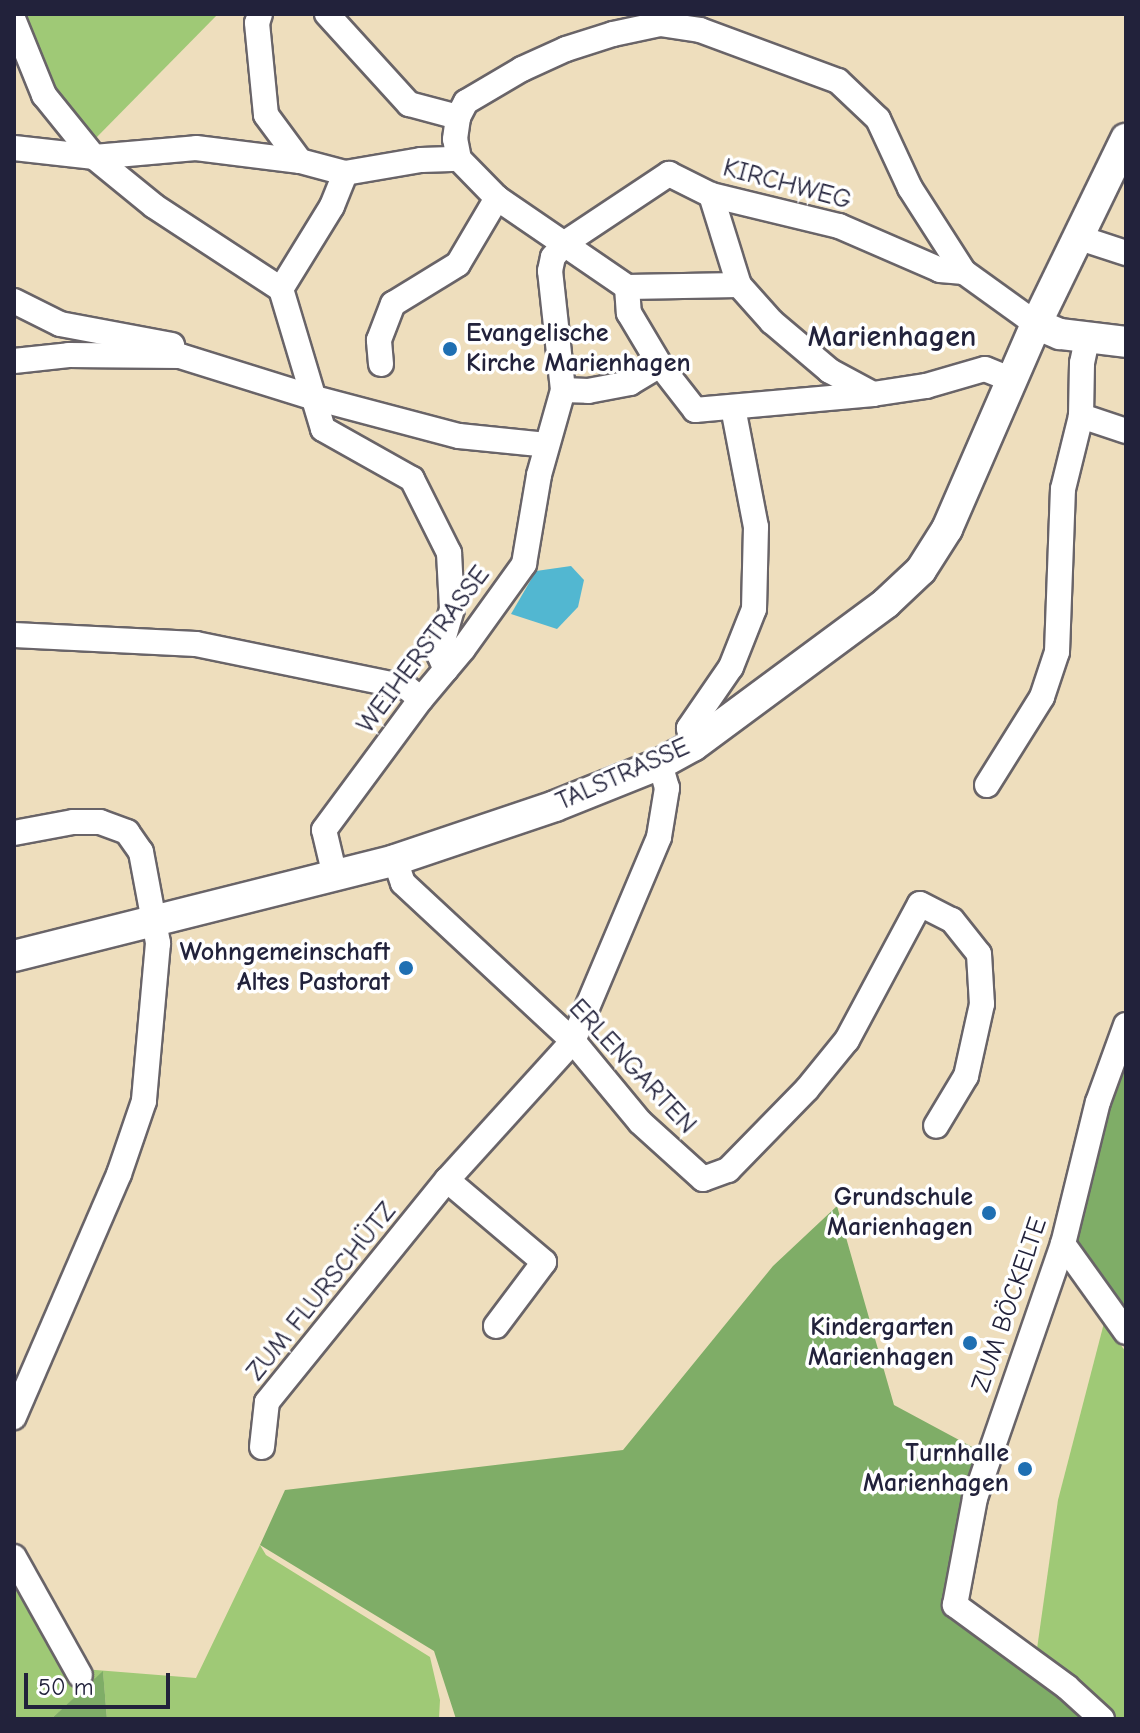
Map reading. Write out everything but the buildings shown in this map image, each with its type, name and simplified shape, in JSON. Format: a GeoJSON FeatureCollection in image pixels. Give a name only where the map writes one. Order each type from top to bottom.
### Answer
{"type":"FeatureCollection","features":[{"type":"Feature","properties":{"kind":"main road","name":"TALSTRASSE"},"geometry":{"type":"LineString","coordinates":[[14,956],[395,860],[555,806],[660,764],[693,746],[886,603],[921,570],[947,529],[1010,379],[1126,139]]}},
{"type":"Feature","properties":{"kind":"main road"},"geometry":{"type":"LineString","coordinates":[[1036,324],[1087,340],[1126,342]]}},
{"type":"Feature","properties":{"kind":"street"},"geometry":{"type":"LineString","coordinates":[[260,14],[257,23],[266,115],[300,161]]}},
{"type":"Feature","properties":{"kind":"street"},"geometry":{"type":"LineString","coordinates":[[327,14],[409,104],[458,117]]}},
{"type":"Feature","properties":{"kind":"street"},"geometry":{"type":"LineString","coordinates":[[14,21],[44,95],[94,157],[154,206],[281,289],[323,429],[412,479],[449,553],[452,609],[439,654],[446,670]]}},
{"type":"Feature","properties":{"kind":"street"},"geometry":{"type":"LineString","coordinates":[[739,285],[627,287],[497,198],[459,159],[455,139],[458,117],[466,102],[522,69],[566,49],[613,34],[660,24],[700,22],[838,81],[857,96],[878,119],[910,188],[964,272],[1036,324]]}},
{"type":"Feature","properties":{"kind":"street"},"geometry":{"type":"LineString","coordinates":[[14,148],[94,157],[196,148],[300,161],[345,173],[421,160],[459,159]]}},
{"type":"Feature","properties":{"kind":"street"},"geometry":{"type":"LineString","coordinates":[[281,289],[332,206],[345,173]]}},
{"type":"Feature","properties":{"kind":"street","name":"KIRCHWEG"},"geometry":{"type":"LineString","coordinates":[[565,243],[669,174],[711,195],[839,226],[940,270],[964,272]]}},
{"type":"Feature","properties":{"kind":"street"},"geometry":{"type":"LineString","coordinates":[[711,195],[739,285],[772,322],[830,371],[873,394]]}},
{"type":"Feature","properties":{"kind":"street"},"geometry":{"type":"LineString","coordinates":[[381,364],[379,340],[393,304],[458,264],[497,198]]}},
{"type":"Feature","properties":{"kind":"street"},"geometry":{"type":"LineString","coordinates":[[1077,237],[1126,253]]}},
{"type":"Feature","properties":{"kind":"street"},"geometry":{"type":"LineString","coordinates":[[565,243],[553,257],[550,271],[563,390],[588,391],[630,383],[660,365]]}},
{"type":"Feature","properties":{"kind":"street"},"geometry":{"type":"LineString","coordinates":[[627,287],[629,313],[660,365],[695,410],[873,394],[926,386],[985,369],[1010,379]]}},
{"type":"Feature","properties":{"kind":"street"},"geometry":{"type":"LineString","coordinates":[[14,301],[60,324],[172,345],[180,356]]}},
{"type":"Feature","properties":{"kind":"street"},"geometry":{"type":"LineString","coordinates":[[987,785],[1042,697],[1057,652],[1063,489],[1081,416],[1082,363],[1087,340]]}},
{"type":"Feature","properties":{"kind":"street"},"geometry":{"type":"LineString","coordinates":[[14,361],[69,355],[180,356],[315,398],[459,436],[547,445]]}},
{"type":"Feature","properties":{"kind":"street","name":"WEIHERSTRASSE"},"geometry":{"type":"LineString","coordinates":[[335,876],[324,830],[524,564],[547,445],[563,390]]}},
{"type":"Feature","properties":{"kind":"street"},"geometry":{"type":"LineString","coordinates":[[693,746],[689,728],[731,667],[754,609],[756,527],[733,407]]}},
{"type":"Feature","properties":{"kind":"street"},"geometry":{"type":"LineString","coordinates":[[1081,416],[1126,431]]}},
{"type":"Feature","properties":{"kind":"street"},"geometry":{"type":"LineString","coordinates":[[14,635],[196,644],[406,687],[421,699]]}},
{"type":"Feature","properties":{"kind":"street","name":"ZUM FLURSCHÜTZ"},"geometry":{"type":"LineString","coordinates":[[262,1447],[267,1402],[447,1180],[573,1041],[659,837],[667,788],[660,764]]}},
{"type":"Feature","properties":{"kind":"street"},"geometry":{"type":"LineString","coordinates":[[14,833],[86,822],[100,822],[127,832],[141,852],[158,943],[144,1101],[119,1174],[14,1417]]}},
{"type":"Feature","properties":{"kind":"street","name":"ERLENGARTEN"},"geometry":{"type":"LineString","coordinates":[[395,860],[403,883],[573,1041],[640,1122],[703,1179],[728,1170],[807,1089],[847,1040],[920,904],[952,920],[979,954],[982,1004],[966,1076],[936,1126]]}},
{"type":"Feature","properties":{"kind":"street","name":"ZUM BÖCKELTE"},"geometry":{"type":"LineString","coordinates":[[1102,1719],[1067,1687],[955,1605],[975,1498],[1063,1244],[1098,1102],[1126,1025]]}},
{"type":"Feature","properties":{"kind":"street"},"geometry":{"type":"LineString","coordinates":[[447,1180],[544,1262],[496,1326]]}},
{"type":"Feature","properties":{"kind":"street"},"geometry":{"type":"LineString","coordinates":[[1063,1244],[1126,1332]]}},
{"type":"Feature","properties":{"kind":"street"},"geometry":{"type":"LineString","coordinates":[[14,1557],[80,1675]]}},
{"type":"Feature","properties":{"kind":"green space"},"geometry":{"type":"Polygon","coordinates":[[[19,14],[218,14],[92,142],[49,92],[19,14]]]}},
{"type":"Feature","properties":{"kind":"green space"},"geometry":{"type":"Polygon","coordinates":[[[1126,1052],[1126,1329],[1067,1245],[1126,1052]]]}},
{"type":"Feature","properties":{"kind":"green space"},"geometry":{"type":"Polygon","coordinates":[[[837,1206],[894,1405],[987,1455],[953,1607],[1097,1719],[456,1719],[434,1651],[260,1545],[285,1490],[623,1450],[773,1266],[837,1206]]]}},
{"type":"Feature","properties":{"kind":"green space"},"geometry":{"type":"Polygon","coordinates":[[[1104,1323],[1126,1352],[1126,1719],[1115,1719],[1035,1663],[1058,1500],[1104,1323]]]}},
{"type":"Feature","properties":{"kind":"green space"},"geometry":{"type":"Polygon","coordinates":[[[260,1545],[266,1555],[430,1657],[440,1700],[439,1719],[107,1719],[103,1672],[51,1719],[14,1719],[14,1571],[83,1669],[196,1678],[260,1545]]]}},
{"type":"Feature","properties":{"kind":"green space"},"geometry":{"type":"Polygon","coordinates":[[[103,1671],[107,1719],[51,1719],[103,1671]]]}},
{"type":"Feature","properties":{"kind":"water"},"geometry":{"type":"Polygon","coordinates":[[[571,566],[584,580],[578,607],[557,629],[511,614],[536,571],[571,566]]]}},
{"type":"Feature","properties":{"kind":"place","name":"Evangelische Kirche Marienhagen"},"geometry":{"type":"Point","coordinates":[450,349]}},
{"type":"Feature","properties":{"kind":"place","name":"Wohngemeinschaft Altes Pastorat"},"geometry":{"type":"Point","coordinates":[406,968]}},
{"type":"Feature","properties":{"kind":"place","name":"Grundschule Marienhagen"},"geometry":{"type":"Point","coordinates":[989,1213]}},
{"type":"Feature","properties":{"kind":"place","name":"Kindergarten Marienhagen"},"geometry":{"type":"Point","coordinates":[970,1343]}},
{"type":"Feature","properties":{"kind":"place","name":"Turnhalle Marienhagen"},"geometry":{"type":"Point","coordinates":[1025,1469]}},
{"type":"Feature","properties":{"kind":"district","name":"Marienhagen"},"geometry":{"type":"Point","coordinates":[892,337]}}]}
